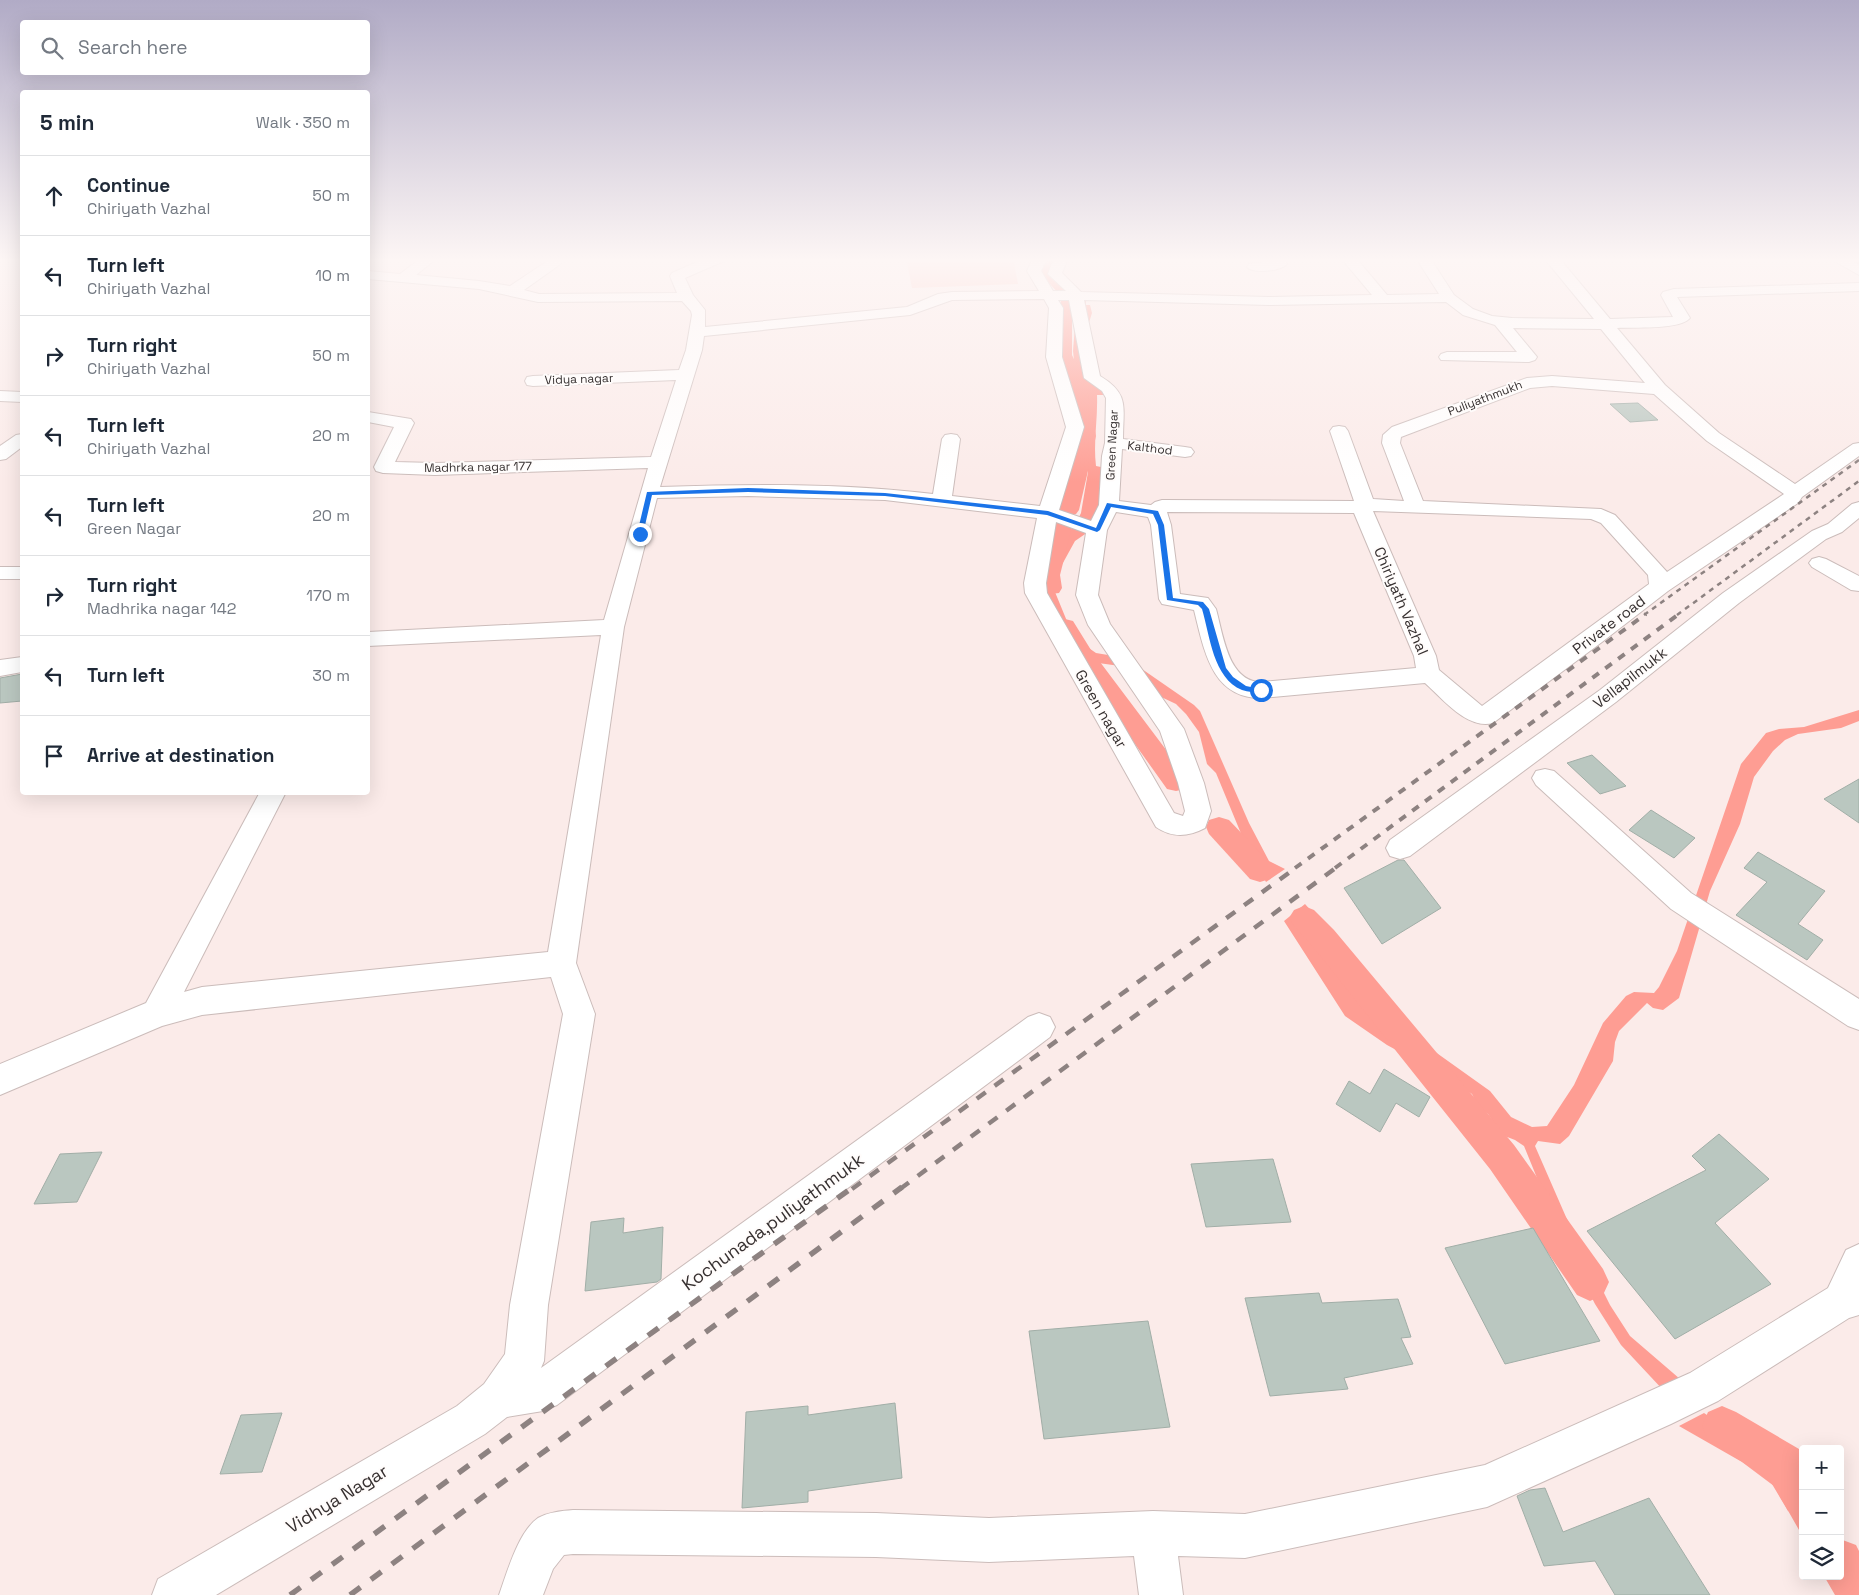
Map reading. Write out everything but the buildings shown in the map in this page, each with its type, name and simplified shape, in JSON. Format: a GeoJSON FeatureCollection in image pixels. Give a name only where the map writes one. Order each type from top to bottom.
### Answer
{"type":"FeatureCollection","features":[{"type":"Feature","properties":{"kind":"street"},"geometry":{"type":"LineString","coordinates":[[498,1398],[524,1361],[529,1305],[578,1014],[561,963],[613,627],[649,493],[694,350],[696,332]]}},
{"type":"Feature","properties":{"kind":"street","name":"Green nagar"},"geometry":{"type":"LineString","coordinates":[[1055,332],[1054,357],[1075,427],[1048,513],[1035,583],[1038,598],[1165,820],[1174,826],[1188,826],[1196,821],[1198,811],[1191,783],[1172,729],[1099,625],[1087,595],[1097,530]]}},
{"type":"Feature","properties":{"kind":"street","name":"Green Nagar"},"geometry":{"type":"LineString","coordinates":[[1083,332],[1092,378],[1108,388],[1114,398],[1114,443],[1111,456],[1109,505],[1097,530]]}},
{"type":"Feature","properties":{"kind":"street"},"geometry":{"type":"LineString","coordinates":[[1447,357],[1529,357],[1509,332]]}},
{"type":"Feature","properties":{"kind":"street"},"geometry":{"type":"LineString","coordinates":[[1613,332],[1658,390],[1713,437],[1795,493]]}},
{"type":"Feature","properties":{"kind":"street","name":"Vidya nagar"},"geometry":{"type":"LineString","coordinates":[[533,381],[686,375]]}},
{"type":"Feature","properties":{"kind":"street","name":"Puliyathmukh"},"geometry":{"type":"LineString","coordinates":[[1416,507],[1391,443],[1392,435],[1398,432],[1527,382],[1552,381],[1658,390]]}},
{"type":"Feature","properties":{"kind":"street"},"geometry":{"type":"LineString","coordinates":[[0,396],[20,397]]}},
{"type":"Feature","properties":{"kind":"street","name":"Madhrka nagar 177"},"geometry":{"type":"LineString","coordinates":[[370,418],[405,423],[383,467],[435,469],[660,462]]}},
{"type":"Feature","properties":{"kind":"street"},"geometry":{"type":"LineString","coordinates":[[1339,431],[1363,506]]}},
{"type":"Feature","properties":{"kind":"street"},"geometry":{"type":"LineString","coordinates":[[942,500],[951,439]]}},
{"type":"Feature","properties":{"kind":"street"},"geometry":{"type":"LineString","coordinates":[[0,455],[20,440]]}},
{"type":"Feature","properties":{"kind":"street","name":"Kalthod"},"geometry":{"type":"LineString","coordinates":[[1114,443],[1185,452]]}},
{"type":"Feature","properties":{"kind":"street","name":"Private road"},"geometry":{"type":"LineString","coordinates":[[1427,672],[1470,710],[1484,717],[1594,638],[1660,586],[1792,498],[1795,493],[1859,448]]}},
{"type":"Feature","properties":{"kind":"street"},"geometry":{"type":"LineString","coordinates":[[649,493],[748,490],[885,494],[1048,513],[1097,530]]}},
{"type":"Feature","properties":{"kind":"street"},"geometry":{"type":"LineString","coordinates":[[1109,505],[1156,512],[1162,506],[1363,506],[1594,513],[1608,519],[1658,574],[1660,586]]}},
{"type":"Feature","properties":{"kind":"street","name":"Chiriyath Vazhal"},"geometry":{"type":"LineString","coordinates":[[1156,512],[1161,525],[1170,600],[1200,604],[1205,609],[1223,669],[1230,678],[1244,688],[1261,690],[1417,677],[1427,672],[1428,667],[1425,656],[1363,506]]}},
{"type":"Feature","properties":{"kind":"street","name":"Vellapilmukk"},"geometry":{"type":"LineString","coordinates":[[1400,848],[1608,696],[1731,598],[1819,535],[1835,528],[1850,528],[1859,508]]}},
{"type":"Feature","properties":{"kind":"street"},"geometry":{"type":"LineString","coordinates":[[0,572],[20,573]]}},
{"type":"Feature","properties":{"kind":"street"},"geometry":{"type":"LineString","coordinates":[[370,639],[613,627]]}},
{"type":"Feature","properties":{"kind":"street"},"geometry":{"type":"LineString","coordinates":[[0,668],[20,665]]}},
{"type":"Feature","properties":{"kind":"street"},"geometry":{"type":"LineString","coordinates":[[1545,778],[1681,901],[1859,1016]]}},
{"type":"Feature","properties":{"kind":"street"},"geometry":{"type":"LineString","coordinates":[[158,1013],[271,795]]}},
{"type":"Feature","properties":{"kind":"street"},"geometry":{"type":"LineString","coordinates":[[0,1080],[158,1013],[202,1001],[561,963]]}},
{"type":"Feature","properties":{"kind":"street","name":"Kochunada,puliyathmukk"},"geometry":{"type":"LineString","coordinates":[[498,1398],[543,1391],[1039,1027]]}},
{"type":"Feature","properties":{"kind":"street"},"geometry":{"type":"LineString","coordinates":[[521,1595],[536,1555],[553,1534],[876,1535],[989,1540],[1153,1533],[1244,1536],[1487,1486],[1704,1387],[1850,1298],[1859,1263]]}},
{"type":"Feature","properties":{"kind":"street","name":"Vidhya Nagar"},"geometry":{"type":"LineString","coordinates":[[174,1595],[471,1420],[498,1398]]}},
{"type":"Feature","properties":{"kind":"street"},"geometry":{"type":"LineString","coordinates":[[1153,1533],[1161,1595]]}},
{"type":"Feature","properties":{"kind":"lane"},"geometry":{"type":"LineString","coordinates":[[1819,563],[1859,585]]}},
{"type":"Feature","properties":{"kind":"shaded area"},"geometry":{"type":"Polygon","coordinates":[[[1074,332],[1086,332],[1105,395],[1097,395],[1096,466],[1106,468],[1102,498],[1095,526],[1078,519],[1081,513],[1088,472],[1083,434],[1087,409],[1085,387],[1075,369],[1073,351],[1074,332]]]}},
{"type":"Feature","properties":{"kind":"shaded area"},"geometry":{"type":"Polygon","coordinates":[[[1075,524],[1091,530],[1075,541],[1053,581],[1055,592],[1071,631],[1080,642],[1096,653],[1126,658],[1200,711],[1249,823],[1269,861],[1285,869],[1266,882],[1247,848],[1216,773],[1207,764],[1199,732],[1186,714],[1176,704],[1157,695],[1120,666],[1091,662],[1077,652],[1057,626],[1041,571],[1075,524]]]}},
{"type":"Feature","properties":{"kind":"shaded area"},"geometry":{"type":"Polygon","coordinates":[[[1859,710],[1859,721],[1841,728],[1798,734],[1785,740],[1773,751],[1754,777],[1740,824],[1710,891],[1679,998],[1663,1010],[1653,1008],[1647,1003],[1619,1031],[1615,1042],[1613,1061],[1569,1136],[1560,1144],[1538,1141],[1535,1146],[1566,1217],[1610,1305],[1630,1336],[1680,1379],[1664,1391],[1621,1345],[1595,1304],[1561,1237],[1524,1146],[1502,1135],[1488,1114],[1478,1107],[1472,1094],[1444,1076],[1387,1045],[1345,1016],[1284,921],[1305,904],[1314,914],[1339,970],[1354,994],[1490,1091],[1511,1117],[1532,1127],[1547,1126],[1574,1085],[1603,1023],[1626,996],[1634,992],[1654,993],[1659,987],[1677,951],[1741,764],[1766,733],[1779,729],[1804,727],[1859,710]]]}},
{"type":"Feature","properties":{"kind":"shaded area"},"geometry":{"type":"Polygon","coordinates":[[[1704,1413],[1783,1466],[1799,1495],[1799,1530],[1774,1486],[1742,1462],[1679,1426],[1704,1413]]]}},
{"type":"Feature","properties":{"kind":"shaded area"},"geometry":{"type":"Polygon","coordinates":[[[1844,1577],[1854,1595],[1837,1595],[1828,1580],[1844,1580],[1844,1577]]]}},
{"type":"Feature","properties":{"kind":"waterway"},"geometry":{"type":"LineString","coordinates":[[1064,332],[1064,355],[1078,384],[1087,436],[1069,510]]}},
{"type":"Feature","properties":{"kind":"waterway"},"geometry":{"type":"LineString","coordinates":[[1051,588],[1049,575],[1063,523]]}},
{"type":"Feature","properties":{"kind":"waterway"},"geometry":{"type":"LineString","coordinates":[[1065,626],[1083,655],[1176,782]]}},
{"type":"Feature","properties":{"kind":"waterway"},"geometry":{"type":"LineString","coordinates":[[1219,827],[1260,871]]}},
{"type":"Feature","properties":{"kind":"waterway"},"geometry":{"type":"LineString","coordinates":[[1304,918],[1324,939],[1502,1157],[1590,1282]]}},
{"type":"Feature","properties":{"kind":"waterway"},"geometry":{"type":"LineString","coordinates":[[1722,1426],[1784,1464],[1799,1490]]}},
{"type":"Feature","properties":{"kind":"waterway"},"geometry":{"type":"LineString","coordinates":[[1844,1568],[1859,1593]]}},
{"type":"Feature","properties":{"kind":"railway"},"geometry":{"type":"LineString","coordinates":[[1644,615],[1859,460]]}},
{"type":"Feature","properties":{"kind":"railway"},"geometry":{"type":"LineString","coordinates":[[1677,615],[1859,481]]}},
{"type":"Feature","properties":{"kind":"railway"},"geometry":{"type":"LineString","coordinates":[[1295,868],[1646,614]]}},
{"type":"Feature","properties":{"kind":"railway"},"geometry":{"type":"LineString","coordinates":[[1335,868],[1679,614]]}},
{"type":"Feature","properties":{"kind":"railway"},"geometry":{"type":"LineString","coordinates":[[852,1189],[1297,867]]}},
{"type":"Feature","properties":{"kind":"railway"},"geometry":{"type":"LineString","coordinates":[[900,1189],[1337,867]]}},
{"type":"Feature","properties":{"kind":"railway"},"geometry":{"type":"LineString","coordinates":[[290,1595],[853,1187]]}},
{"type":"Feature","properties":{"kind":"railway"},"geometry":{"type":"LineString","coordinates":[[350,1595],[902,1187]]}},
{"type":"Feature","properties":{"kind":"route"},"geometry":{"type":"LineString","coordinates":[[640,534],[649,493],[748,490],[885,494],[1048,513],[1097,530],[1109,505],[1156,512],[1161,525],[1170,600],[1200,604],[1205,609],[1223,669],[1230,678],[1244,688],[1261,690]]}}]}
